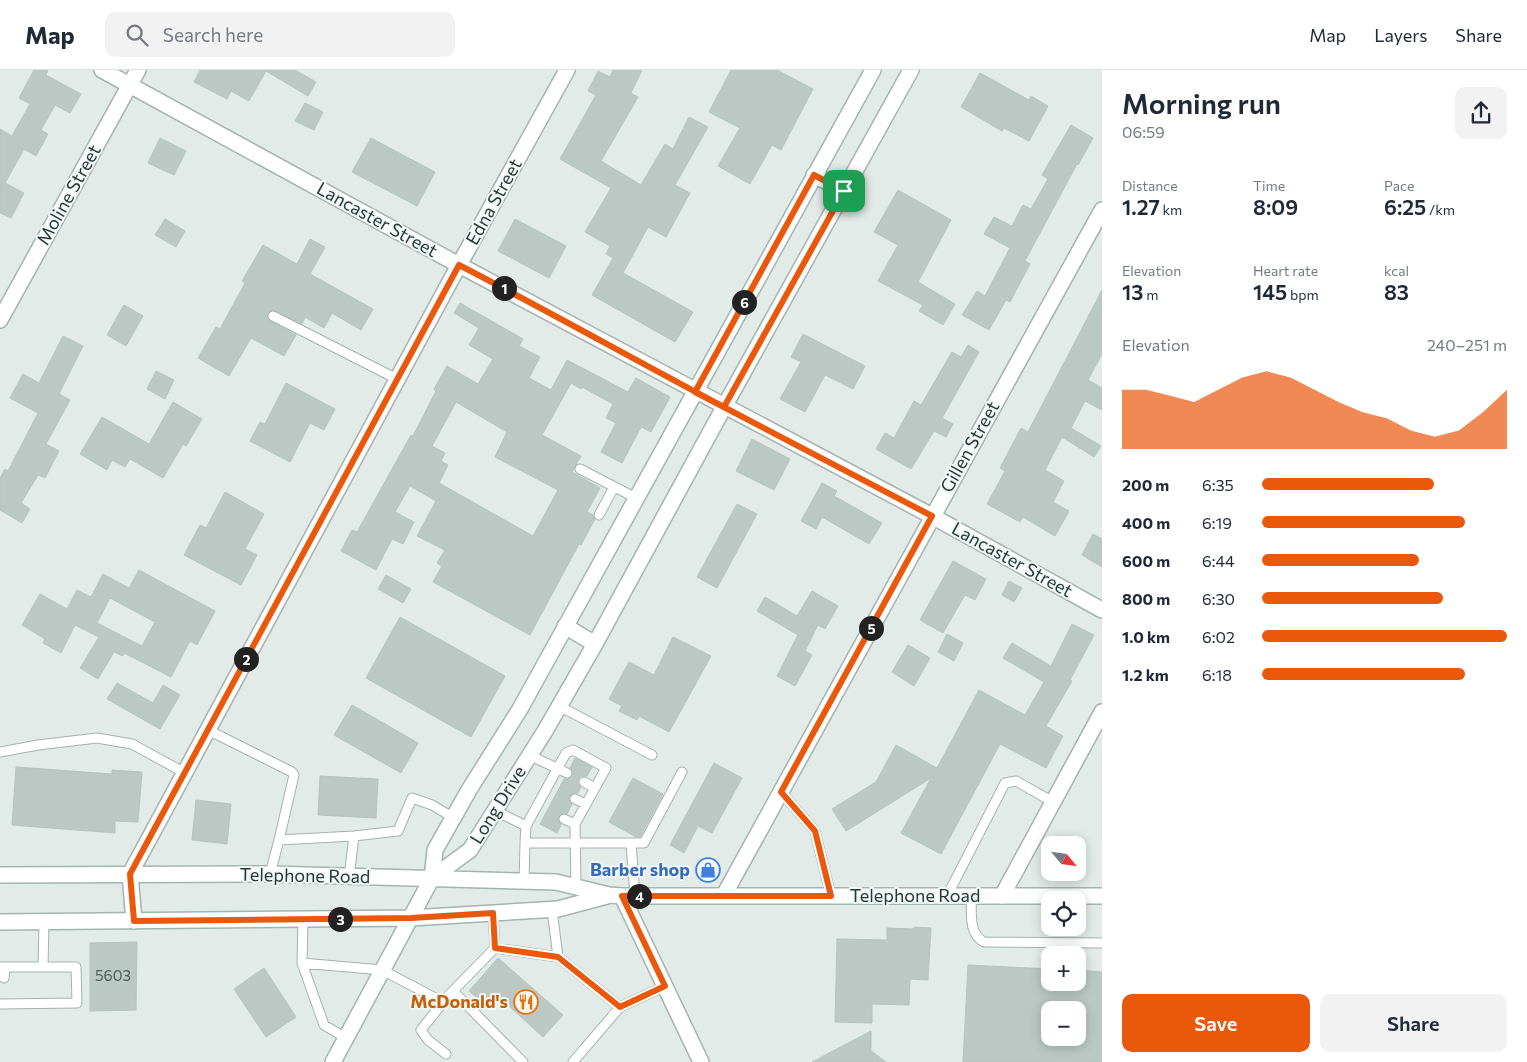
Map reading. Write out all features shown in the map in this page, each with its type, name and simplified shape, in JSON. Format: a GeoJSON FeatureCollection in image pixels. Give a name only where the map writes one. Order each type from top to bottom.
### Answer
{"type":"FeatureCollection","features":[{"type":"Feature","properties":{"kind":"main road","name":"Lancaster Street"},"geometry":{"type":"LineString","coordinates":[[102,70],[459,265],[695,392],[932,516],[1102,610]]}},
{"type":"Feature","properties":{"kind":"main road","name":"Moline Street"},"geometry":{"type":"LineString","coordinates":[[0,320],[138,70]]}},
{"type":"Feature","properties":{"kind":"main road","name":"Edna Street"},"geometry":{"type":"LineString","coordinates":[[130,874],[397,379],[567,70]]}},
{"type":"Feature","properties":{"kind":"main road","name":"Long Drive"},"geometry":{"type":"LineString","coordinates":[[432,878],[435,850],[469,790],[520,709],[872,70]]}},
{"type":"Feature","properties":{"kind":"main road","name":"Long Drive"},"geometry":{"type":"LineString","coordinates":[[432,878],[470,850],[559,706],[911,70]]}},
{"type":"Feature","properties":{"kind":"main road"},"geometry":{"type":"LineString","coordinates":[[814,175],[844,191]]}},
{"type":"Feature","properties":{"kind":"main road","name":"Gillen Street"},"geometry":{"type":"LineString","coordinates":[[724,896],[1102,210]]}},
{"type":"Feature","properties":{"kind":"main road"},"geometry":{"type":"LineString","coordinates":[[565,626],[595,644]]}},
{"type":"Feature","properties":{"kind":"main road"},"geometry":{"type":"LineString","coordinates":[[1002,896],[1102,712]]}},
{"type":"Feature","properties":{"kind":"main road"},"geometry":{"type":"LineString","coordinates":[[130,874],[134,921]]}},
{"type":"Feature","properties":{"kind":"main road","name":"Telephone Road"},"geometry":{"type":"LineString","coordinates":[[0,875],[270,874],[556,882],[622,896],[1102,896]]}},
{"type":"Feature","properties":{"kind":"main road"},"geometry":{"type":"LineString","coordinates":[[333,1062],[432,878]]}},
{"type":"Feature","properties":{"kind":"main road"},"geometry":{"type":"LineString","coordinates":[[622,896],[701,1062]]}},
{"type":"Feature","properties":{"kind":"main road","name":"Telephone Road"},"geometry":{"type":"LineString","coordinates":[[0,922],[411,918],[552,910],[622,896]]}},
{"type":"Feature","properties":{"kind":"lane"},"geometry":{"type":"LineString","coordinates":[[273,316],[397,379]]}},
{"type":"Feature","properties":{"kind":"lane"},"geometry":{"type":"LineString","coordinates":[[580,469],[636,498]]}},
{"type":"Feature","properties":{"kind":"lane"},"geometry":{"type":"LineString","coordinates":[[599,515],[614,487]]}},
{"type":"Feature","properties":{"kind":"lane"},"geometry":{"type":"LineString","coordinates":[[559,706],[652,755]]}},
{"type":"Feature","properties":{"kind":"lane"},"geometry":{"type":"LineString","coordinates":[[208,730],[294,775],[270,874]]}},
{"type":"Feature","properties":{"kind":"lane"},"geometry":{"type":"LineString","coordinates":[[0,752],[97,738],[132,744],[185,773]]}},
{"type":"Feature","properties":{"kind":"lane"},"geometry":{"type":"LineString","coordinates":[[524,881],[526,826],[566,753],[573,750],[606,768],[575,824],[576,887]]}},
{"type":"Feature","properties":{"kind":"lane"},"geometry":{"type":"LineString","coordinates":[[530,754],[567,773]]}},
{"type":"Feature","properties":{"kind":"lane"},"geometry":{"type":"LineString","coordinates":[[525,843],[644,843],[682,772]]}},
{"type":"Feature","properties":{"kind":"lane"},"geometry":{"type":"LineString","coordinates":[[947,896],[1005,783],[1016,780],[1053,802]]}},
{"type":"Feature","properties":{"kind":"lane"},"geometry":{"type":"LineString","coordinates":[[584,782],[595,788]]}},
{"type":"Feature","properties":{"kind":"lane"},"geometry":{"type":"LineString","coordinates":[[548,785],[558,790]]}},
{"type":"Feature","properties":{"kind":"lane"},"geometry":{"type":"LineString","coordinates":[[781,792],[815,831],[831,896]]}},
{"type":"Feature","properties":{"kind":"lane"},"geometry":{"type":"LineString","coordinates":[[279,840],[354,836],[398,831],[412,798],[432,805],[454,818]]}},
{"type":"Feature","properties":{"kind":"lane"},"geometry":{"type":"LineString","coordinates":[[575,798],[586,804]]}},
{"type":"Feature","properties":{"kind":"lane"},"geometry":{"type":"LineString","coordinates":[[537,805],[547,810]]}},
{"type":"Feature","properties":{"kind":"lane"},"geometry":{"type":"LineString","coordinates":[[494,810],[526,826]]}},
{"type":"Feature","properties":{"kind":"lane"},"geometry":{"type":"LineString","coordinates":[[564,819],[575,824]]}},
{"type":"Feature","properties":{"kind":"lane"},"geometry":{"type":"LineString","coordinates":[[349,877],[354,836]]}},
{"type":"Feature","properties":{"kind":"lane"},"geometry":{"type":"LineString","coordinates":[[622,896],[632,843]]}},
{"type":"Feature","properties":{"kind":"lane"},"geometry":{"type":"LineString","coordinates":[[971,896],[973,932],[984,942],[1102,943]]}},
{"type":"Feature","properties":{"kind":"lane"},"geometry":{"type":"LineString","coordinates":[[552,910],[558,957]]}},
{"type":"Feature","properties":{"kind":"lane"},"geometry":{"type":"LineString","coordinates":[[446,1054],[428,1040],[421,1030],[443,1002],[495,948],[493,913]]}},
{"type":"Feature","properties":{"kind":"lane"},"geometry":{"type":"LineString","coordinates":[[303,919],[302,963],[324,1025],[346,1038]]}},
{"type":"Feature","properties":{"kind":"lane"},"geometry":{"type":"LineString","coordinates":[[44,922],[46,967],[50,977]]}},
{"type":"Feature","properties":{"kind":"lane"},"geometry":{"type":"LineString","coordinates":[[495,948],[558,957],[620,1007]]}},
{"type":"Feature","properties":{"kind":"lane"},"geometry":{"type":"LineString","coordinates":[[302,963],[382,970],[443,1002]]}},
{"type":"Feature","properties":{"kind":"lane"},"geometry":{"type":"LineString","coordinates":[[2,1002],[49,1001],[77,1003],[76,967],[46,967],[27,972],[2,967],[4,978]]}},
{"type":"Feature","properties":{"kind":"lane"},"geometry":{"type":"LineString","coordinates":[[573,1062],[620,1007],[665,986]]}},
{"type":"Feature","properties":{"kind":"lane"},"geometry":{"type":"LineString","coordinates":[[453,991],[523,1062]]}},
{"type":"Feature","properties":{"kind":"building"},"geometry":{"type":"Polygon","coordinates":[[[34,70],[48,70],[46,75],[81,94],[70,113],[55,105],[41,130],[48,134],[36,156],[24,149],[5,183],[24,193],[11,218],[0,213],[0,129],[12,136],[30,104],[19,98],[34,70]]]}},
{"type":"Feature","properties":{"kind":"building"},"geometry":{"type":"Polygon","coordinates":[[[200,70],[295,70],[316,82],[308,96],[266,71],[249,101],[231,91],[227,99],[194,82],[200,70]]]}},
{"type":"Feature","properties":{"kind":"building"},"geometry":{"type":"Polygon","coordinates":[[[613,70],[642,70],[631,93],[638,97],[601,161],[641,185],[665,144],[673,149],[689,117],[708,127],[675,185],[690,193],[666,237],[648,227],[623,273],[693,312],[675,342],[592,295],[613,258],[606,254],[610,246],[585,232],[611,188],[560,159],[596,95],[588,91],[598,71],[610,77],[613,70]]]}},
{"type":"Feature","properties":{"kind":"building"},"geometry":{"type":"Polygon","coordinates":[[[731,70],[777,70],[813,89],[781,150],[772,145],[750,184],[718,166],[740,128],[709,112],[731,70]]]}},
{"type":"Feature","properties":{"kind":"building"},"geometry":{"type":"Polygon","coordinates":[[[980,73],[1029,100],[1031,96],[1048,106],[1029,141],[1004,128],[1002,131],[961,107],[980,73]]]}},
{"type":"Feature","properties":{"kind":"building"},"geometry":{"type":"Polygon","coordinates":[[[305,103],[323,112],[314,130],[295,121],[305,103]]]}},
{"type":"Feature","properties":{"kind":"building"},"geometry":{"type":"Polygon","coordinates":[[[1071,125],[1093,138],[1025,261],[1030,264],[1010,302],[1006,300],[989,330],[962,315],[977,291],[985,296],[1010,248],[984,234],[994,217],[1012,226],[1023,205],[1031,209],[1048,179],[1042,175],[1071,125]]]}},
{"type":"Feature","properties":{"kind":"building"},"geometry":{"type":"Polygon","coordinates":[[[160,138],[186,151],[174,175],[148,163],[160,138]]]}},
{"type":"Feature","properties":{"kind":"building"},"geometry":{"type":"Polygon","coordinates":[[[371,138],[435,172],[417,206],[352,172],[371,138]]]}},
{"type":"Feature","properties":{"kind":"building"},"geometry":{"type":"Polygon","coordinates":[[[898,190],[951,220],[918,282],[955,304],[943,325],[919,311],[923,305],[878,281],[898,245],[874,232],[898,190]]]}},
{"type":"Feature","properties":{"kind":"building"},"geometry":{"type":"Polygon","coordinates":[[[165,219],[185,231],[176,247],[155,235],[165,219]]]}},
{"type":"Feature","properties":{"kind":"building"},"geometry":{"type":"Polygon","coordinates":[[[515,219],[566,246],[549,278],[498,251],[515,219]]]}},
{"type":"Feature","properties":{"kind":"building"},"geometry":{"type":"Polygon","coordinates":[[[310,239],[325,247],[310,274],[373,309],[361,330],[332,313],[324,328],[305,317],[302,324],[272,310],[267,314],[268,320],[296,335],[284,356],[251,338],[229,376],[198,358],[216,327],[220,329],[245,283],[242,281],[263,245],[297,264],[310,239]]]}},
{"type":"Feature","properties":{"kind":"building"},"geometry":{"type":"Polygon","coordinates":[[[1102,290],[1102,354],[1088,380],[1102,388],[1102,410],[1085,401],[1071,428],[1101,446],[1094,457],[1062,437],[1045,470],[1064,481],[1053,502],[1069,511],[1055,536],[1023,517],[1020,522],[987,504],[1005,471],[1000,468],[1021,428],[1028,432],[1102,290]]]}},
{"type":"Feature","properties":{"kind":"building"},"geometry":{"type":"Polygon","coordinates":[[[460,303],[523,339],[519,346],[540,357],[529,378],[551,390],[567,360],[628,392],[636,378],[670,397],[651,432],[641,427],[622,463],[601,452],[616,423],[606,418],[613,404],[571,383],[542,435],[581,456],[572,472],[600,488],[587,512],[593,515],[595,519],[581,545],[579,544],[530,635],[433,582],[442,566],[437,563],[445,550],[417,536],[436,501],[410,486],[395,512],[414,522],[403,544],[392,539],[376,570],[341,551],[352,530],[357,532],[411,435],[413,436],[436,391],[434,389],[447,366],[478,384],[493,359],[469,345],[479,328],[454,313],[460,303]],[[456,402],[432,446],[445,453],[441,461],[448,465],[439,483],[533,536],[558,490],[495,457],[507,432],[456,402]]]}},
{"type":"Feature","properties":{"kind":"building"},"geometry":{"type":"Polygon","coordinates":[[[124,305],[143,316],[126,346],[107,335],[124,305]]]}},
{"type":"Feature","properties":{"kind":"building"},"geometry":{"type":"Polygon","coordinates":[[[803,334],[865,366],[853,389],[825,375],[805,412],[780,399],[801,362],[791,357],[803,334]]]}},
{"type":"Feature","properties":{"kind":"building"},"geometry":{"type":"Polygon","coordinates":[[[63,336],[83,346],[59,394],[70,400],[46,444],[59,451],[45,478],[38,475],[21,503],[30,509],[22,523],[0,510],[0,478],[5,469],[8,471],[38,413],[10,398],[23,374],[39,383],[63,336]]]}},
{"type":"Feature","properties":{"kind":"building"},"geometry":{"type":"Polygon","coordinates":[[[968,345],[979,352],[942,418],[953,424],[946,437],[934,431],[911,469],[876,449],[885,433],[894,438],[914,401],[921,405],[952,352],[961,357],[968,345]]]}},
{"type":"Feature","properties":{"kind":"building"},"geometry":{"type":"Polygon","coordinates":[[[156,371],[174,380],[165,399],[147,389],[156,371]]]}},
{"type":"Feature","properties":{"kind":"building"},"geometry":{"type":"Polygon","coordinates":[[[286,383],[335,409],[324,430],[310,423],[290,462],[250,441],[260,422],[265,424],[286,383]]]}},
{"type":"Feature","properties":{"kind":"building"},"geometry":{"type":"Polygon","coordinates":[[[173,402],[202,419],[186,446],[183,444],[163,478],[130,459],[125,467],[112,460],[107,470],[80,454],[102,417],[149,444],[173,402]]]}},
{"type":"Feature","properties":{"kind":"building"},"geometry":{"type":"Polygon","coordinates":[[[752,439],[790,459],[774,490],[736,471],[752,439]]]}},
{"type":"Feature","properties":{"kind":"building"},"geometry":{"type":"Polygon","coordinates":[[[822,483],[837,491],[834,496],[882,523],[869,544],[822,517],[816,529],[801,521],[822,483]]]}},
{"type":"Feature","properties":{"kind":"building"},"geometry":{"type":"Polygon","coordinates":[[[225,492],[264,514],[245,549],[257,555],[241,585],[184,555],[200,525],[206,528],[225,492]]]}},
{"type":"Feature","properties":{"kind":"building"},"geometry":{"type":"Polygon","coordinates":[[[737,504],[757,514],[717,588],[697,577],[737,504]]]}},
{"type":"Feature","properties":{"kind":"building"},"geometry":{"type":"Polygon","coordinates":[[[1093,534],[1102,539],[1102,567],[1082,555],[1093,534]]]}},
{"type":"Feature","properties":{"kind":"building"},"geometry":{"type":"Polygon","coordinates":[[[953,561],[986,579],[975,600],[965,595],[943,633],[920,620],[953,561]]]}},
{"type":"Feature","properties":{"kind":"building"},"geometry":{"type":"Polygon","coordinates":[[[139,570],[215,611],[197,645],[190,641],[171,677],[124,653],[123,656],[114,652],[98,679],[80,668],[99,637],[75,625],[61,653],[43,643],[45,639],[22,625],[40,594],[67,609],[77,590],[91,597],[103,574],[129,588],[139,570]],[[110,598],[97,623],[142,646],[155,622],[110,598]]]}},
{"type":"Feature","properties":{"kind":"building"},"geometry":{"type":"Polygon","coordinates":[[[386,575],[411,589],[403,603],[378,589],[386,575]]]}},
{"type":"Feature","properties":{"kind":"building"},"geometry":{"type":"Polygon","coordinates":[[[1009,581],[1022,588],[1014,602],[1002,595],[1009,581]]]}},
{"type":"Feature","properties":{"kind":"building"},"geometry":{"type":"Polygon","coordinates":[[[812,591],[838,606],[825,629],[818,625],[805,651],[812,655],[795,686],[777,676],[798,635],[757,611],[765,597],[797,616],[812,591]]]}},
{"type":"Feature","properties":{"kind":"building"},"geometry":{"type":"Polygon","coordinates":[[[400,617],[505,676],[471,737],[366,678],[400,617]]]}},
{"type":"Feature","properties":{"kind":"building"},"geometry":{"type":"Polygon","coordinates":[[[1072,624],[1094,635],[1070,680],[1072,681],[1046,726],[1063,736],[1046,768],[1000,744],[941,854],[901,833],[931,778],[846,831],[832,809],[876,782],[896,745],[937,768],[979,690],[1025,715],[1044,682],[1003,658],[1012,643],[1051,666],[1072,624]]]}},
{"type":"Feature","properties":{"kind":"building"},"geometry":{"type":"Polygon","coordinates":[[[947,634],[963,643],[954,661],[938,652],[947,634]]]}},
{"type":"Feature","properties":{"kind":"building"},"geometry":{"type":"Polygon","coordinates":[[[673,637],[711,656],[669,732],[639,716],[637,720],[619,711],[622,706],[609,699],[629,662],[654,675],[673,637]]]}},
{"type":"Feature","properties":{"kind":"building"},"geometry":{"type":"Polygon","coordinates":[[[908,645],[930,658],[914,686],[892,672],[908,645]]]}},
{"type":"Feature","properties":{"kind":"building"},"geometry":{"type":"Polygon","coordinates":[[[117,683],[153,703],[163,685],[180,695],[160,729],[107,699],[117,683]]]}},
{"type":"Feature","properties":{"kind":"building"},"geometry":{"type":"Polygon","coordinates":[[[352,705],[418,743],[401,773],[334,735],[352,705]]]}},
{"type":"Feature","properties":{"kind":"building"},"geometry":{"type":"Polygon","coordinates":[[[575,758],[592,767],[587,776],[581,776],[578,779],[578,785],[581,787],[578,793],[570,796],[569,800],[572,804],[567,814],[563,813],[559,816],[558,820],[561,825],[557,833],[540,824],[564,779],[572,776],[573,772],[570,768],[575,758]]]}},
{"type":"Feature","properties":{"kind":"building"},"geometry":{"type":"Polygon","coordinates":[[[714,763],[742,778],[712,833],[698,826],[684,853],[670,845],[714,763]]]}},
{"type":"Feature","properties":{"kind":"building"},"geometry":{"type":"Polygon","coordinates":[[[16,767],[112,774],[112,770],[142,772],[138,822],[115,821],[115,833],[12,825],[16,767]]]}},
{"type":"Feature","properties":{"kind":"building"},"geometry":{"type":"Polygon","coordinates":[[[320,776],[378,779],[376,818],[318,815],[320,776]]]}},
{"type":"Feature","properties":{"kind":"building"},"geometry":{"type":"Polygon","coordinates":[[[633,778],[663,794],[640,837],[636,837],[609,822],[633,778]]]}},
{"type":"Feature","properties":{"kind":"building"},"geometry":{"type":"Polygon","coordinates":[[[196,800],[231,804],[227,844],[192,840],[196,800]]]}},
{"type":"Feature","properties":{"kind":"building"},"geometry":{"type":"Polygon","coordinates":[[[914,927],[931,928],[928,980],[910,979],[909,1005],[872,1004],[872,1023],[835,1022],[837,939],[887,940],[887,928],[914,929],[914,927]]]}},
{"type":"Feature","properties":{"kind":"building"},"geometry":{"type":"Polygon","coordinates":[[[137,942],[136,1010],[90,1011],[90,943],[137,942]]]}},
{"type":"Feature","properties":{"kind":"building","name":"McDonald's"},"geometry":{"type":"Polygon","coordinates":[[[498,958],[563,1015],[543,1037],[498,996],[488,1007],[469,991],[498,958]]]}},
{"type":"Feature","properties":{"kind":"building"},"geometry":{"type":"Polygon","coordinates":[[[968,965],[1041,969],[1041,991],[1086,991],[1086,971],[1102,972],[1102,1062],[963,1062],[968,965]]]}},
{"type":"Feature","properties":{"kind":"building"},"geometry":{"type":"Polygon","coordinates":[[[264,968],[296,1017],[266,1037],[234,989],[264,968]]]}},
{"type":"Feature","properties":{"kind":"building"},"geometry":{"type":"Polygon","coordinates":[[[871,1031],[871,1051],[886,1062],[812,1062],[871,1031]]]}},
{"type":"Feature","properties":{"kind":"place","name":"Barber shop"},"geometry":{"type":"Point","coordinates":[708,870]}},
{"type":"Feature","properties":{"kind":"place","name":"McDonald's"},"geometry":{"type":"Point","coordinates":[526,1002]}},
{"type":"Feature","properties":{"kind":"route"},"geometry":{"type":"LineString","coordinates":[[844,191],[724,407],[695,392],[556,316],[459,265],[130,874],[134,921],[411,918],[493,913],[495,948],[558,957],[620,1007],[665,986],[622,896],[831,896],[815,831],[781,792],[932,516],[695,392],[814,175],[844,191]]}}]}
